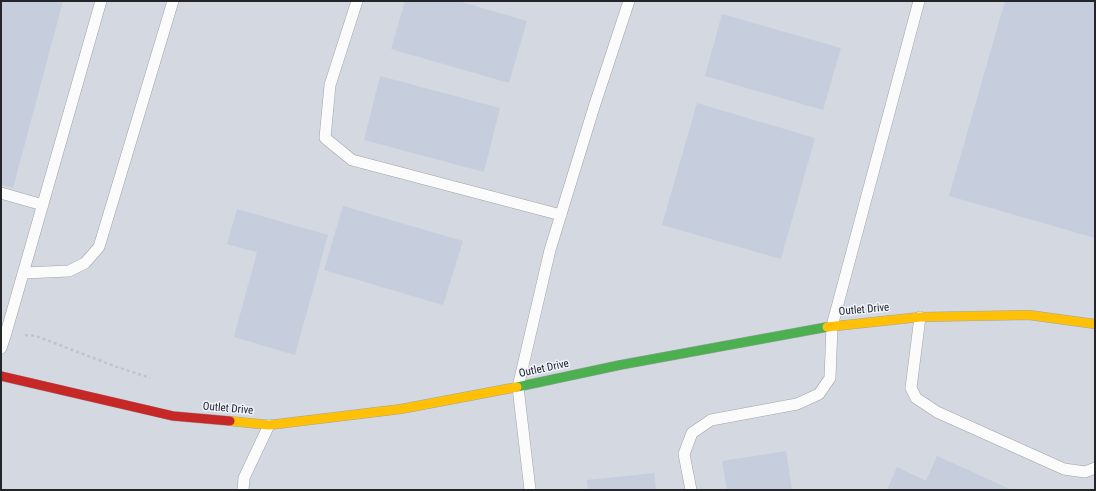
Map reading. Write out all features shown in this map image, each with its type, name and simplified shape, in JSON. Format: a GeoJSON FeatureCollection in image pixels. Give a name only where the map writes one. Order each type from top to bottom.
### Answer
{"type":"FeatureCollection","features":[{"type":"Feature","properties":{"kind":"street","name":"Outlet Drive"},"geometry":{"type":"LineString","coordinates":[[1,376],[173,416],[269,425],[401,409],[518,387],[620,365],[832,326],[920,317],[1029,315],[1095,324]]}},
{"type":"Feature","properties":{"kind":"lane"},"geometry":{"type":"LineString","coordinates":[[1,348],[24,273],[101,1]]}},
{"type":"Feature","properties":{"kind":"lane"},"geometry":{"type":"LineString","coordinates":[[24,273],[69,271],[85,262],[99,247],[173,1]]}},
{"type":"Feature","properties":{"kind":"lane"},"geometry":{"type":"LineString","coordinates":[[357,1],[330,85],[325,138],[352,160],[561,215]]}},
{"type":"Feature","properties":{"kind":"lane"},"geometry":{"type":"LineString","coordinates":[[530,490],[518,387],[550,250],[594,107],[629,1]]}},
{"type":"Feature","properties":{"kind":"lane"},"geometry":{"type":"LineString","coordinates":[[691,490],[684,454],[692,433],[711,420],[797,404],[819,394],[830,378],[832,326],[918,1]]}},
{"type":"Feature","properties":{"kind":"lane"},"geometry":{"type":"LineString","coordinates":[[1,192],[43,205]]}},
{"type":"Feature","properties":{"kind":"lane"},"geometry":{"type":"LineString","coordinates":[[920,317],[911,388],[916,398],[937,412],[1064,469],[1085,472],[1095,468]]}},
{"type":"Feature","properties":{"kind":"lane"},"geometry":{"type":"LineString","coordinates":[[243,490],[244,478],[269,425]]}},
{"type":"Feature","properties":{"kind":"path"},"geometry":{"type":"LineString","coordinates":[[6,333],[36,336],[150,378]]}},
{"type":"Feature","properties":{"kind":"shaded area"},"geometry":{"type":"Polygon","coordinates":[[[1,1],[1095,1],[1095,490],[1,490],[1,1]]]}},
{"type":"Feature","properties":{"kind":"building"},"geometry":{"type":"Polygon","coordinates":[[[1,1],[63,1],[13,188],[1,185],[1,1]]]}},
{"type":"Feature","properties":{"kind":"building"},"geometry":{"type":"Polygon","coordinates":[[[405,1],[458,1],[527,21],[509,83],[391,49],[405,1]]]}},
{"type":"Feature","properties":{"kind":"building"},"geometry":{"type":"Polygon","coordinates":[[[1005,1],[1095,1],[1095,238],[949,196],[1005,1]]]}},
{"type":"Feature","properties":{"kind":"building"},"geometry":{"type":"Polygon","coordinates":[[[722,14],[841,48],[823,110],[705,76],[722,14]]]}},
{"type":"Feature","properties":{"kind":"building"},"geometry":{"type":"Polygon","coordinates":[[[380,76],[500,108],[484,172],[364,140],[380,76]]]}},
{"type":"Feature","properties":{"kind":"building"},"geometry":{"type":"Polygon","coordinates":[[[697,103],[815,138],[781,259],[662,225],[697,103]]]}},
{"type":"Feature","properties":{"kind":"building"},"geometry":{"type":"Polygon","coordinates":[[[343,206],[463,241],[443,305],[324,270],[343,206]]]}},
{"type":"Feature","properties":{"kind":"building"},"geometry":{"type":"Polygon","coordinates":[[[237,209],[328,235],[295,355],[234,337],[257,252],[227,244],[237,209]]]}},
{"type":"Feature","properties":{"kind":"building"},"geometry":{"type":"Polygon","coordinates":[[[786,451],[792,490],[727,490],[722,461],[786,451]]]}},
{"type":"Feature","properties":{"kind":"building"},"geometry":{"type":"Polygon","coordinates":[[[937,456],[1012,490],[887,490],[897,467],[926,481],[937,456]]]}},
{"type":"Feature","properties":{"kind":"building"},"geometry":{"type":"Polygon","coordinates":[[[654,473],[656,490],[588,490],[587,480],[654,473]]]}},
{"type":"Feature","properties":{"kind":"traffic: fast"},"geometry":{"type":"LineString","coordinates":[[517,387],[620,365],[827,327]]}},
{"type":"Feature","properties":{"kind":"traffic: slow"},"geometry":{"type":"LineString","coordinates":[[827,327],[920,317],[1029,315],[1095,324]]}},
{"type":"Feature","properties":{"kind":"traffic: slow"},"geometry":{"type":"LineString","coordinates":[[230,421],[269,425],[401,409],[517,387]]}},
{"type":"Feature","properties":{"kind":"traffic: jam"},"geometry":{"type":"LineString","coordinates":[[1,376],[173,416],[230,421]]}}]}
